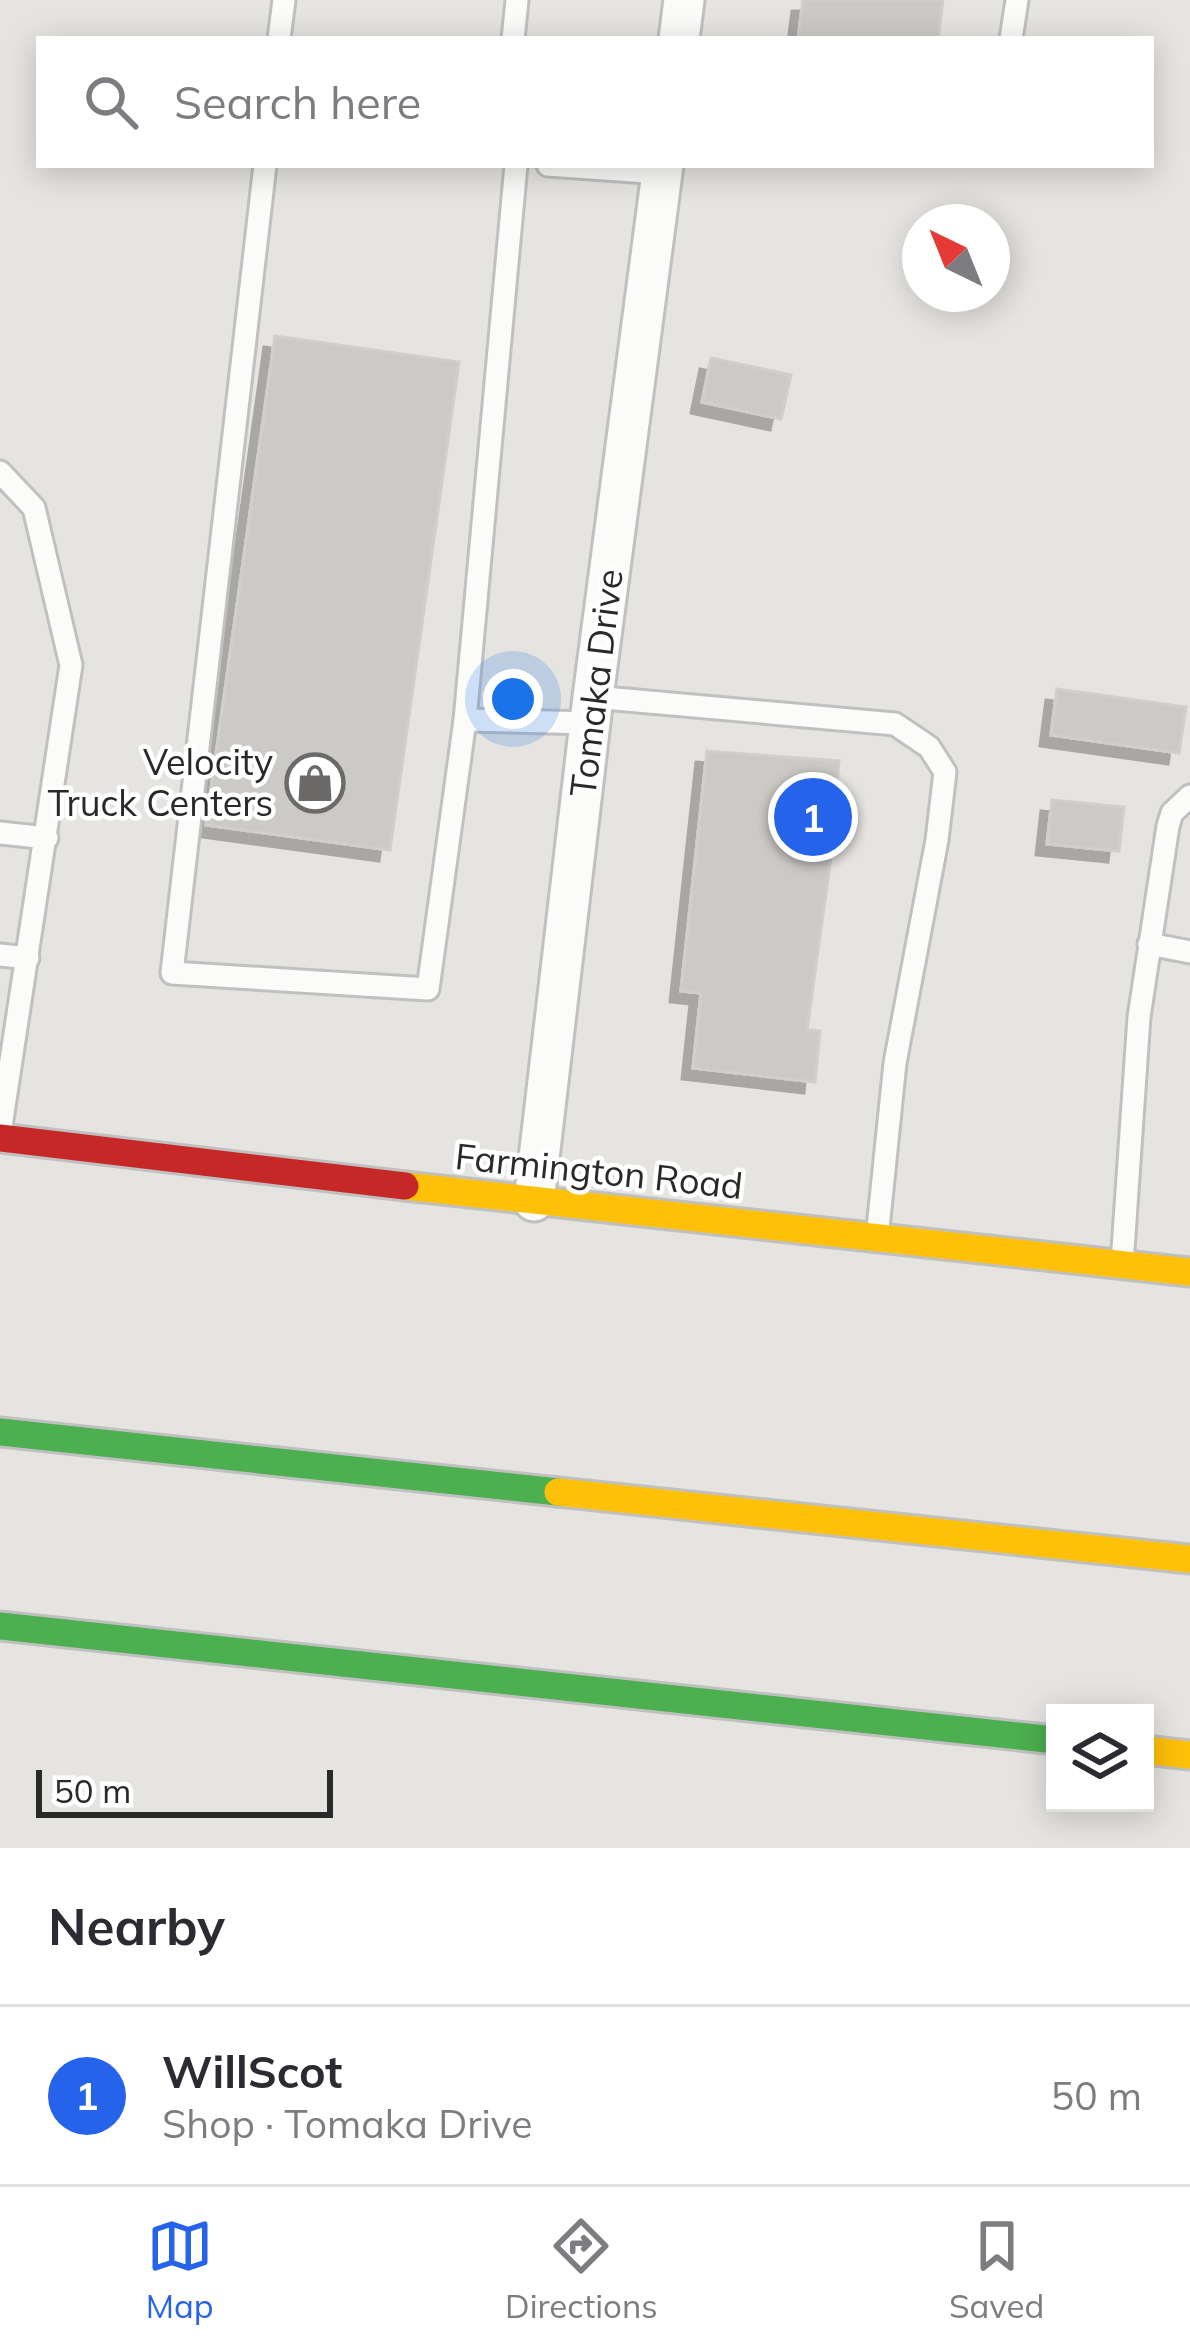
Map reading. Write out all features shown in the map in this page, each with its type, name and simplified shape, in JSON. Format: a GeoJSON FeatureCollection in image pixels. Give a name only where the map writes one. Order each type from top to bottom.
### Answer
{"type":"FeatureCollection","features":[{"type":"Feature","properties":{"kind":"main road","name":"Farmington Road"},"geometry":{"type":"LineString","coordinates":[[0,1135],[534,1201],[1190,1272]]}},
{"type":"Feature","properties":{"kind":"main road"},"geometry":{"type":"LineString","coordinates":[[0,1432],[1190,1559]]}},
{"type":"Feature","properties":{"kind":"main road"},"geometry":{"type":"LineString","coordinates":[[0,1626],[1046,1739]]}},
{"type":"Feature","properties":{"kind":"main road"},"geometry":{"type":"LineString","coordinates":[[1154,1751],[1190,1755]]}},
{"type":"Feature","properties":{"kind":"street"},"geometry":{"type":"LineString","coordinates":[[679,36],[684,0]]}},
{"type":"Feature","properties":{"kind":"street","name":"Tomaka Drive"},"geometry":{"type":"LineString","coordinates":[[534,1201],[662,169]]}},
{"type":"Feature","properties":{"kind":"lane"},"geometry":{"type":"LineString","coordinates":[[279,36],[284,0]]}},
{"type":"Feature","properties":{"kind":"lane"},"geometry":{"type":"LineString","coordinates":[[513,36],[517,0]]}},
{"type":"Feature","properties":{"kind":"lane"},"geometry":{"type":"LineString","coordinates":[[1011,36],[1017,0]]}},
{"type":"Feature","properties":{"kind":"lane"},"geometry":{"type":"LineString","coordinates":[[265,168],[172,973],[428,989],[465,720],[515,168]]}},
{"type":"Feature","properties":{"kind":"lane"},"geometry":{"type":"LineString","coordinates":[[0,472],[34,508],[71,665],[0,1135]]}},
{"type":"Feature","properties":{"kind":"lane"},"geometry":{"type":"LineString","coordinates":[[465,720],[592,710],[895,724],[928,747],[945,772],[896,1063],[877,1238]]}},
{"type":"Feature","properties":{"kind":"lane"},"geometry":{"type":"LineString","coordinates":[[1122,1264],[1139,1017],[1149,944],[1168,826],[1172,813],[1190,796]]}},
{"type":"Feature","properties":{"kind":"lane"},"geometry":{"type":"LineString","coordinates":[[0,833],[47,838]]}},
{"type":"Feature","properties":{"kind":"lane"},"geometry":{"type":"LineString","coordinates":[[1149,944],[1190,952]]}},
{"type":"Feature","properties":{"kind":"lane"},"geometry":{"type":"LineString","coordinates":[[0,955],[28,958]]}},
{"type":"Feature","properties":{"kind":"building"},"geometry":{"type":"Polygon","coordinates":[[[803,0],[943,0],[938,36],[798,36],[803,0]]]}},
{"type":"Feature","properties":{"kind":"building"},"geometry":{"type":"Polygon","coordinates":[[[275,336],[459,362],[390,850],[206,825],[275,336]]]}},
{"type":"Feature","properties":{"kind":"building"},"geometry":{"type":"Polygon","coordinates":[[[711,358],[791,375],[781,419],[702,402],[711,358]]]}},
{"type":"Feature","properties":{"kind":"building"},"geometry":{"type":"Polygon","coordinates":[[[1057,689],[1186,707],[1179,753],[1051,735],[1057,689]]]}},
{"type":"Feature","properties":{"kind":"building"},"geometry":{"type":"Polygon","coordinates":[[[707,751],[839,761],[807,1030],[820,1031],[815,1082],[693,1068],[701,993],[681,991],[707,751]]]}},
{"type":"Feature","properties":{"kind":"building"},"geometry":{"type":"Polygon","coordinates":[[[1052,800],[1124,807],[1119,851],[1047,844],[1052,800]]]}},
{"type":"Feature","properties":{"kind":"traffic: fast"},"geometry":{"type":"LineString","coordinates":[[0,1432],[558,1492]]}},
{"type":"Feature","properties":{"kind":"traffic: fast"},"geometry":{"type":"LineString","coordinates":[[0,1626],[1046,1739]]}},
{"type":"Feature","properties":{"kind":"traffic: slow"},"geometry":{"type":"LineString","coordinates":[[405,1186],[1190,1272]]}},
{"type":"Feature","properties":{"kind":"traffic: slow"},"geometry":{"type":"LineString","coordinates":[[558,1492],[1190,1559]]}},
{"type":"Feature","properties":{"kind":"traffic: slow"},"geometry":{"type":"LineString","coordinates":[[1154,1751],[1190,1755]]}},
{"type":"Feature","properties":{"kind":"traffic: jam"},"geometry":{"type":"LineString","coordinates":[[0,1138],[405,1186]]}},
{"type":"Feature","properties":{"kind":"place","name":"Velocity Truck Centers"},"geometry":{"type":"Point","coordinates":[315,783]}},
{"type":"Feature","properties":{"kind":"place","name":"WillScot"},"geometry":{"type":"Point","coordinates":[813,817]}}]}
